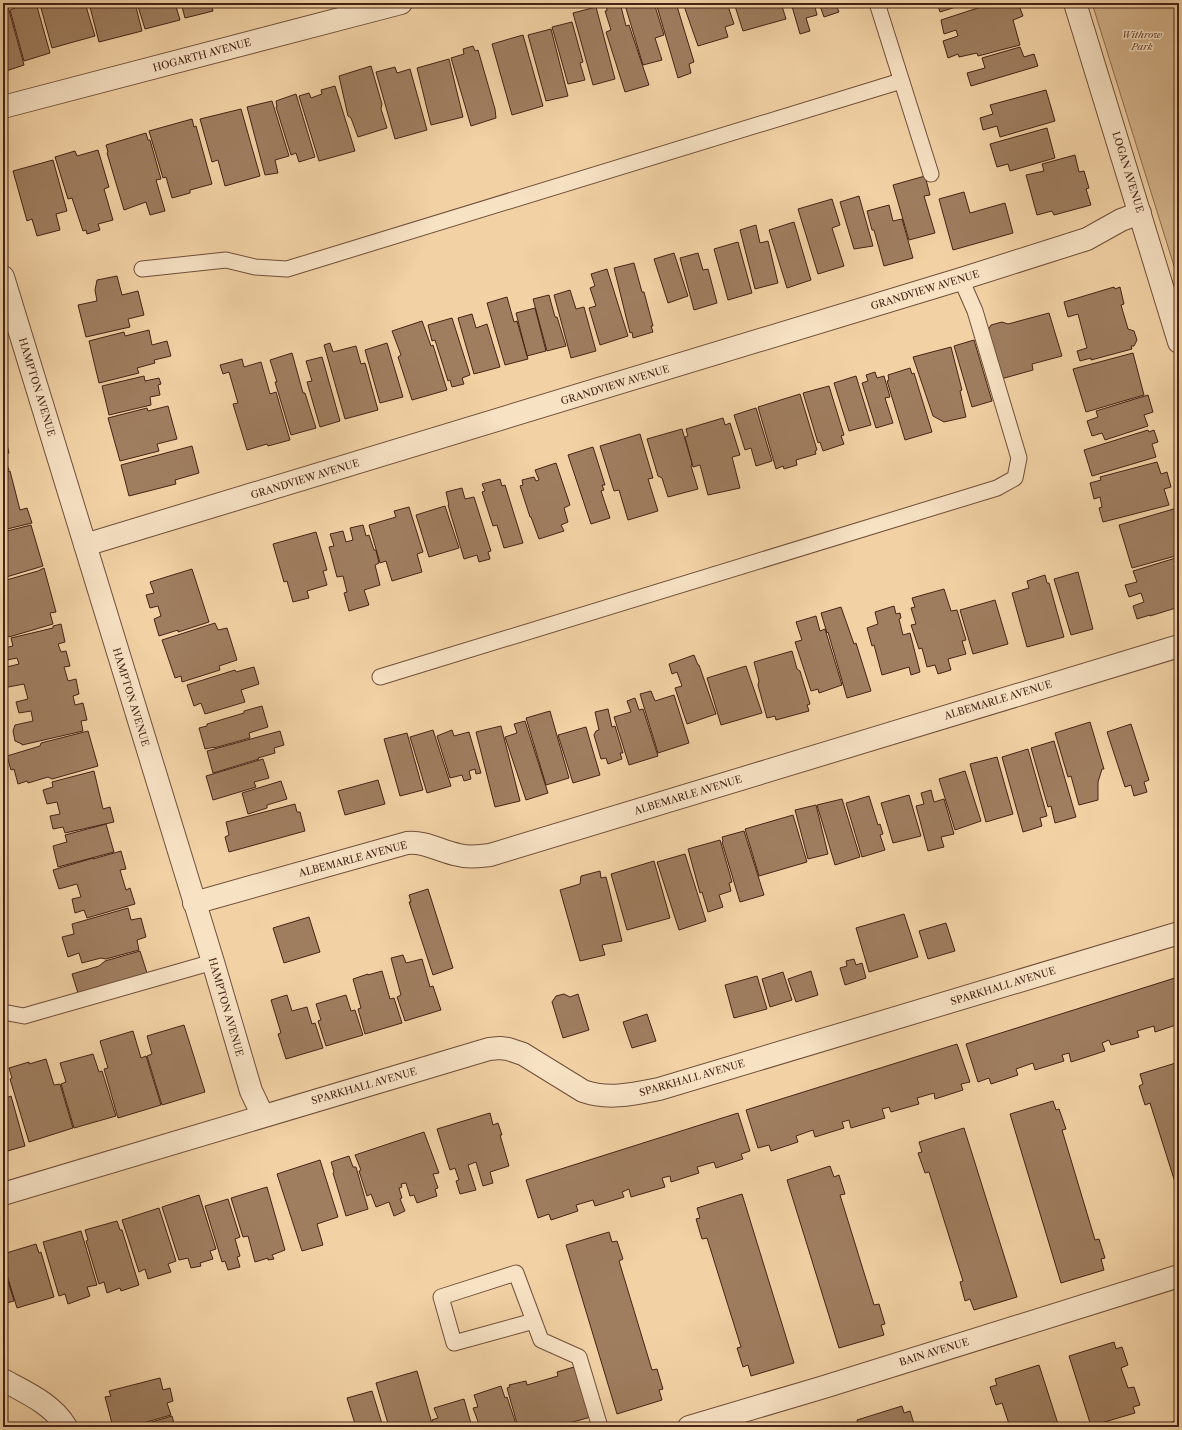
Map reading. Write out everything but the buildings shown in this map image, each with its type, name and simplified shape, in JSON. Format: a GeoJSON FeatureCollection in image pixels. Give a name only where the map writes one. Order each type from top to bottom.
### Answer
{"type":"FeatureCollection","features":[{"type":"Feature","properties":{"kind":"street","name":"HOGARTH AVENUE"},"geometry":{"type":"LineString","coordinates":[[3,107],[401,3]]}},
{"type":"Feature","properties":{"kind":"street","name":"LOGAN AVENUE"},"geometry":{"type":"LineString","coordinates":[[1075,3],[1179,342]]}},
{"type":"Feature","properties":{"kind":"street","name":"GRANDVIEW AVENUE"},"geometry":{"type":"LineString","coordinates":[[85,546],[1087,240],[1121,220],[1140,213]]}},
{"type":"Feature","properties":{"kind":"street","name":"HAMPTON AVENUE"},"geometry":{"type":"LineString","coordinates":[[3,277],[213,962],[251,1091],[263,1116]]}},
{"type":"Feature","properties":{"kind":"street","name":"ALBEMARLE AVENUE"},"geometry":{"type":"LineString","coordinates":[[194,903],[407,843],[416,842],[460,856],[475,857],[490,855],[1179,646]]}},
{"type":"Feature","properties":{"kind":"street","name":"SPARKHALL AVENUE"},"geometry":{"type":"LineString","coordinates":[[3,1194],[489,1049],[500,1048],[523,1054],[587,1093],[606,1096],[638,1093],[659,1089],[1179,933]]}},
{"type":"Feature","properties":{"kind":"street","name":"BAIN AVENUE"},"geometry":{"type":"LineString","coordinates":[[689,1427],[1179,1276]]}},
{"type":"Feature","properties":{"kind":"street"},"geometry":{"type":"LineString","coordinates":[[3,1380],[36,1399],[53,1411],[66,1427]]}},
{"type":"Feature","properties":{"kind":"lane"},"geometry":{"type":"LineString","coordinates":[[877,3],[931,174]]}},
{"type":"Feature","properties":{"kind":"lane"},"geometry":{"type":"LineString","coordinates":[[142,269],[226,260],[255,268],[287,269],[901,81]]}},
{"type":"Feature","properties":{"kind":"lane"},"geometry":{"type":"LineString","coordinates":[[380,677],[997,488],[1015,478],[1019,458],[975,311],[961,279]]}},
{"type":"Feature","properties":{"kind":"lane"},"geometry":{"type":"LineString","coordinates":[[3,1012],[24,1016],[213,962]]}},
{"type":"Feature","properties":{"kind":"lane"},"geometry":{"type":"LineString","coordinates":[[534,1321],[454,1343],[441,1297],[516,1273],[534,1321],[541,1340],[579,1357],[600,1427]]}},
{"type":"Feature","properties":{"kind":"green space","name":"Withrow Park"},"geometry":{"type":"Polygon","coordinates":[[[1092,3],[1179,3],[1179,282],[1092,3]]]}}]}
